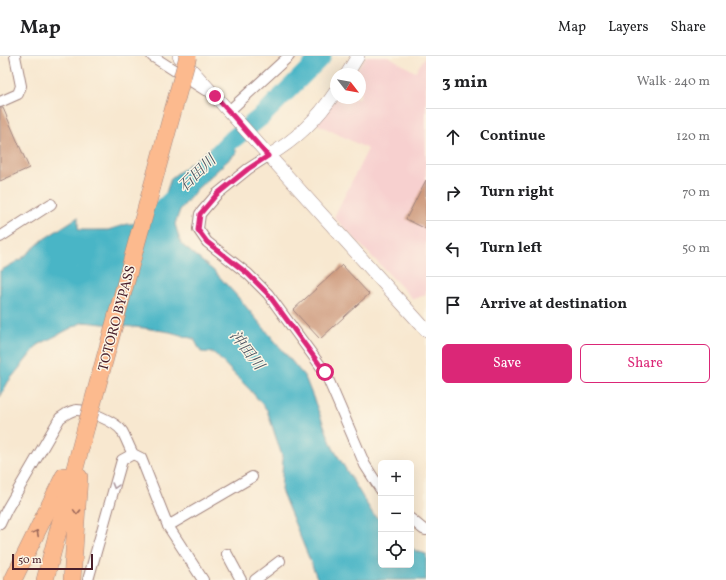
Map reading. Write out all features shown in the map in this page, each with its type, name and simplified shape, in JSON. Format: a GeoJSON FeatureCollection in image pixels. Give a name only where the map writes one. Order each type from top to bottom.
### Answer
{"type":"FeatureCollection","features":[{"type":"Feature","properties":{"kind":"highway","name":"TOTORO BYPASS"},"geometry":{"type":"LineString","coordinates":[[45,580],[80,445],[188,56]]}},
{"type":"Feature","properties":{"kind":"highway"},"geometry":{"type":"LineString","coordinates":[[13,580],[80,445]]}},
{"type":"Feature","properties":{"kind":"highway"},"geometry":{"type":"LineString","coordinates":[[72,580],[77,518],[80,445]]}},
{"type":"Feature","properties":{"kind":"street"},"geometry":{"type":"LineString","coordinates":[[0,102],[18,94],[22,86],[15,56]]}},
{"type":"Feature","properties":{"kind":"street"},"geometry":{"type":"LineString","coordinates":[[152,56],[215,96]]}},
{"type":"Feature","properties":{"kind":"street"},"geometry":{"type":"LineString","coordinates":[[179,56],[426,330]]}},
{"type":"Feature","properties":{"kind":"street"},"geometry":{"type":"LineString","coordinates":[[232,114],[289,56]]}},
{"type":"Feature","properties":{"kind":"street"},"geometry":{"type":"LineString","coordinates":[[351,68],[358,56]]}},
{"type":"Feature","properties":{"kind":"street"},"geometry":{"type":"LineString","coordinates":[[330,100],[309,125],[286,146],[248,169],[217,194],[200,214],[198,230],[207,242],[248,274],[268,294],[325,372],[365,465],[378,485]]}},
{"type":"Feature","properties":{"kind":"street"},"geometry":{"type":"LineString","coordinates":[[0,237],[51,204]]}},
{"type":"Feature","properties":{"kind":"street"},"geometry":{"type":"LineString","coordinates":[[0,524],[7,509],[60,418],[70,411],[78,410],[100,416],[121,430],[133,454],[141,458],[168,526],[203,580]]}},
{"type":"Feature","properties":{"kind":"street"},"geometry":{"type":"LineString","coordinates":[[88,580],[122,460],[133,454]]}},
{"type":"Feature","properties":{"kind":"street"},"geometry":{"type":"LineString","coordinates":[[168,526],[252,477]]}},
{"type":"Feature","properties":{"kind":"street"},"geometry":{"type":"LineString","coordinates":[[414,522],[426,530]]}},
{"type":"Feature","properties":{"kind":"street"},"geometry":{"type":"LineString","coordinates":[[227,554],[241,580]]}},
{"type":"Feature","properties":{"kind":"street"},"geometry":{"type":"LineString","coordinates":[[255,580],[280,562]]}},
{"type":"Feature","properties":{"kind":"shaded area"},"geometry":{"type":"Polygon","coordinates":[[[366,56],[388,56],[415,72],[426,56],[426,295],[413,299],[334,217],[368,149],[317,124],[332,104],[366,104],[366,68],[357,68],[366,56]]]}},
{"type":"Feature","properties":{"kind":"water","name":"沖田川"},"geometry":{"type":"Polygon","coordinates":[[[225,137],[237,152],[197,189],[180,210],[175,224],[181,244],[214,271],[305,377],[333,448],[373,514],[378,518],[378,568],[414,568],[414,549],[426,554],[426,580],[318,580],[281,490],[283,459],[267,410],[251,391],[214,353],[201,352],[194,339],[170,332],[144,328],[83,322],[38,345],[8,382],[0,397],[0,271],[21,259],[44,239],[78,217],[78,230],[108,230],[127,224],[159,223],[163,219],[164,199],[171,178],[225,137]]]}},
{"type":"Feature","properties":{"kind":"building"},"geometry":{"type":"Polygon","coordinates":[[[0,108],[3,108],[29,168],[0,181],[0,108]]]}},
{"type":"Feature","properties":{"kind":"building"},"geometry":{"type":"Polygon","coordinates":[[[426,180],[426,229],[406,219],[426,180]]]}},
{"type":"Feature","properties":{"kind":"building"},"geometry":{"type":"Polygon","coordinates":[[[342,265],[369,294],[320,339],[293,310],[342,265]]]}},
{"type":"Feature","properties":{"kind":"waterway","name":"石田川"},"geometry":{"type":"LineString","coordinates":[[211,161],[228,143],[262,116],[322,56]]}},
{"type":"Feature","properties":{"kind":"waterway","name":"石田川"},"geometry":{"type":"LineString","coordinates":[[134,236],[182,190]]}},
{"type":"Feature","properties":{"kind":"route"},"geometry":{"type":"LineString","coordinates":[[215,96],[268,156],[248,169],[217,194],[200,214],[198,230],[207,242],[248,274],[268,294],[325,372]]}}]}
